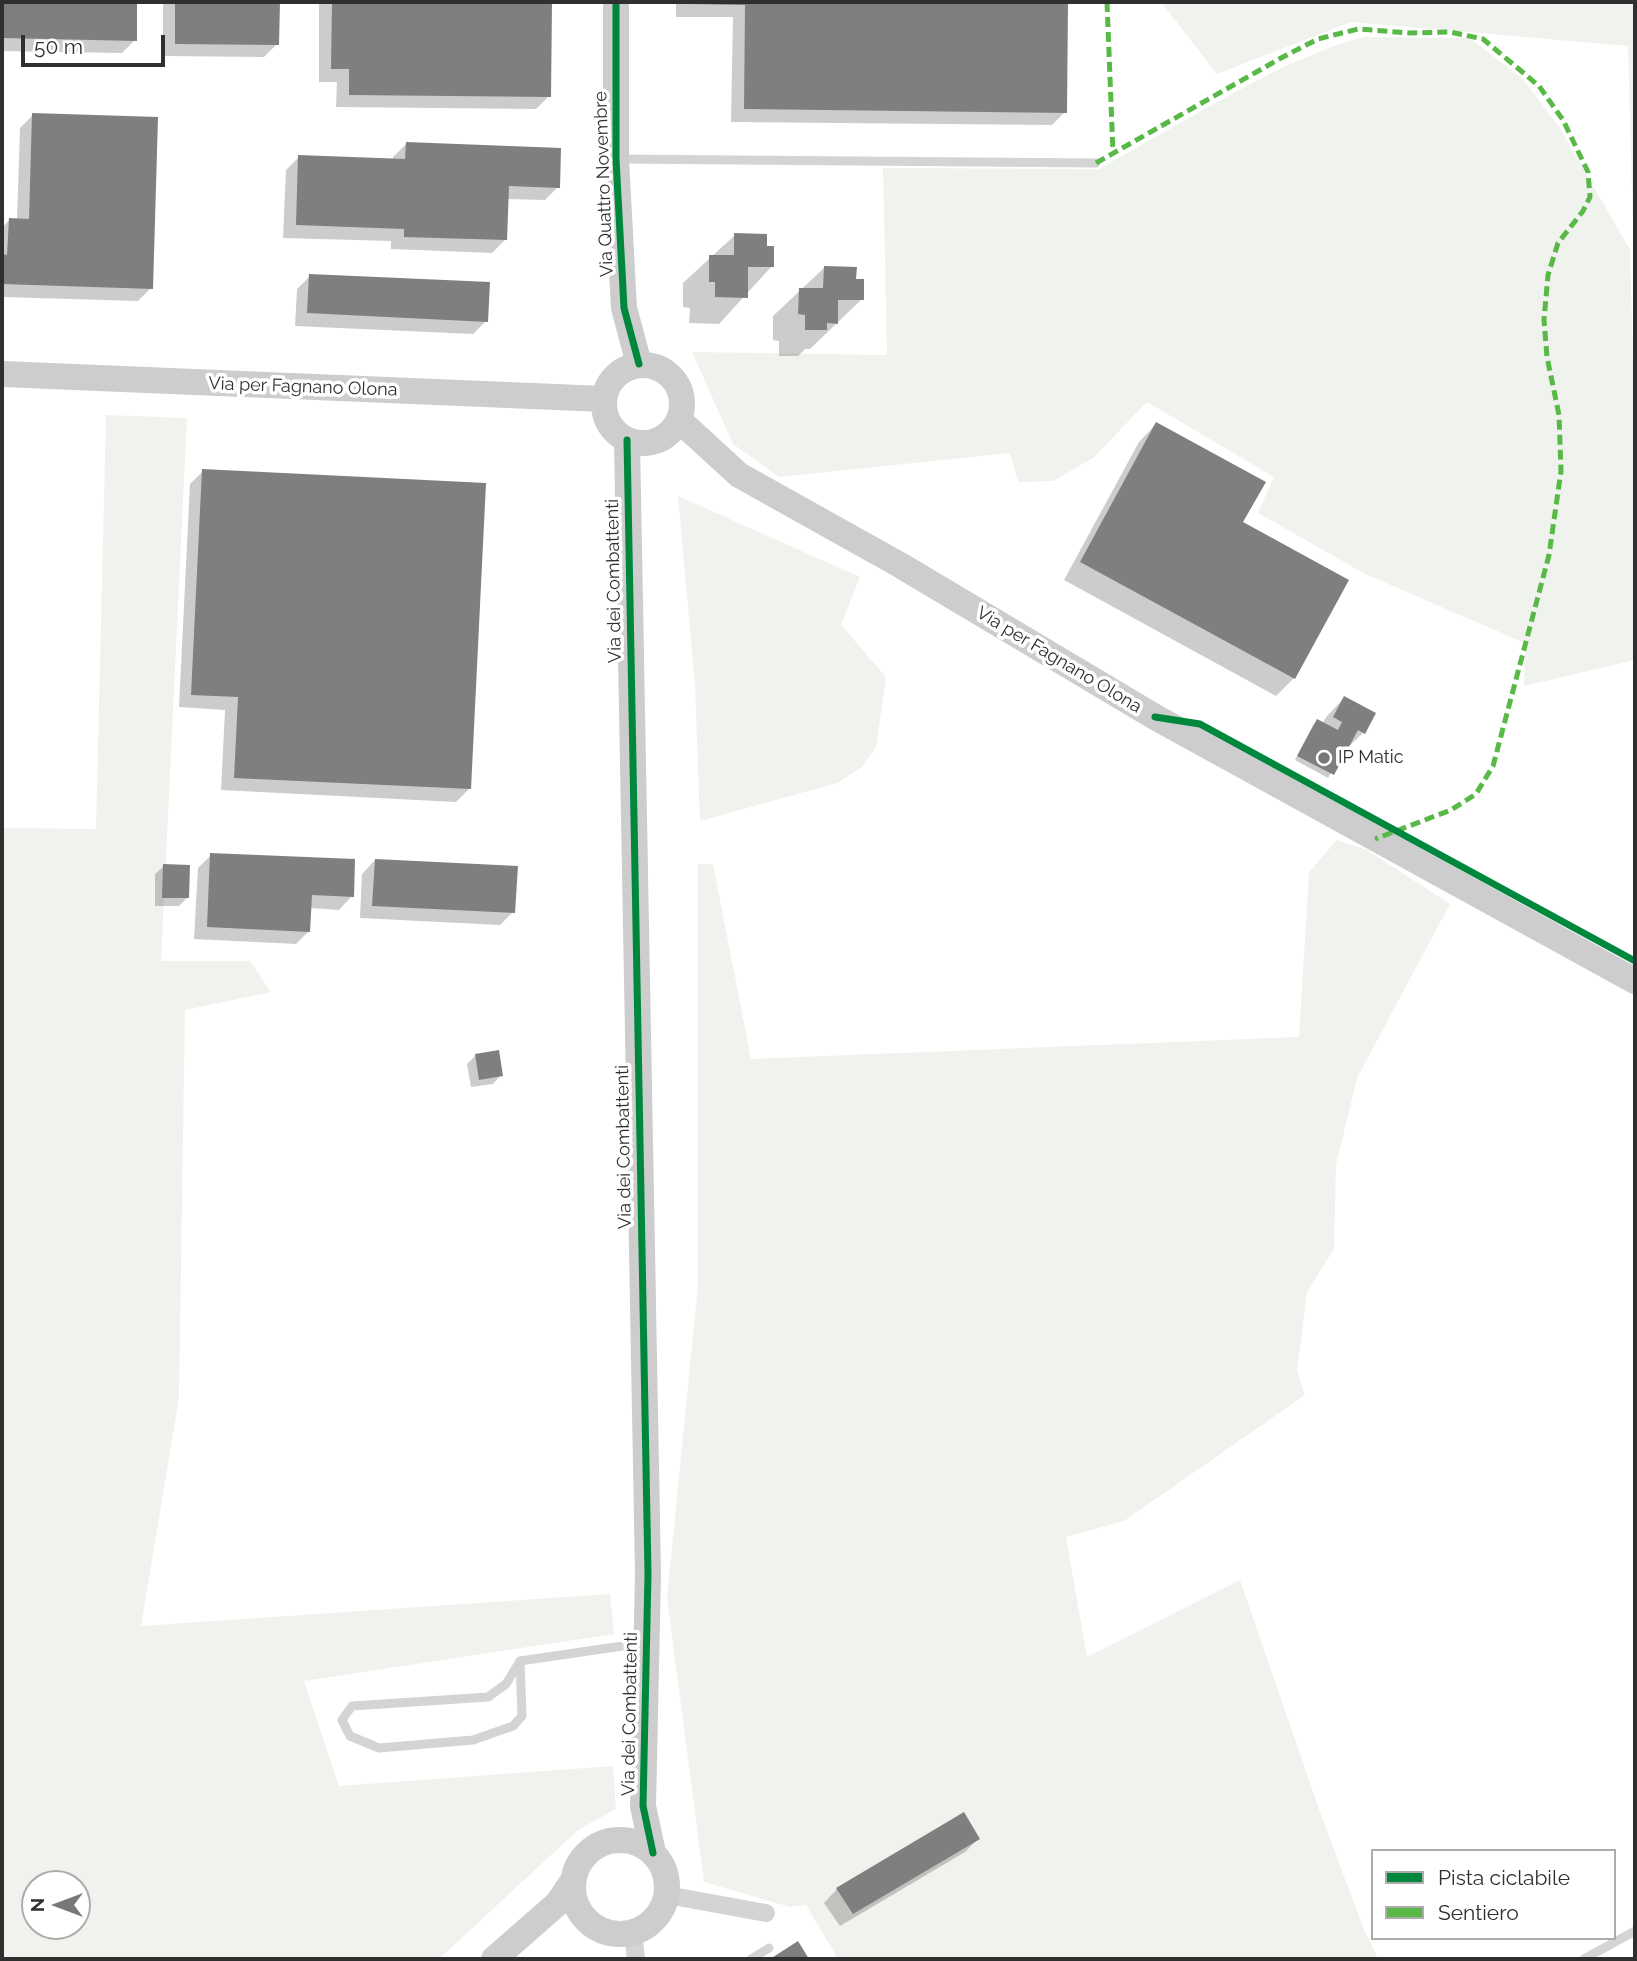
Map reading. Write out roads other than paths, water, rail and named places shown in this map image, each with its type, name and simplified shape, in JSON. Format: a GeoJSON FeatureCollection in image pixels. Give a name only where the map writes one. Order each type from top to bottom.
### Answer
{"type":"FeatureCollection","features":[{"type":"Feature","properties":{"kind":"street","name":"Via Quattro Novembre"},"geometry":{"type":"LineString","coordinates":[[616,2],[616,159],[624,308],[639,364]]}},
{"type":"Feature","properties":{"kind":"street"},"geometry":{"type":"LineString","coordinates":[[639,364],[662,369],[672,376],[682,397],[683,409],[672,431],[651,443],[627,440],[609,423],[605,411],[604,399],[615,376],[626,368],[639,364]]}},
{"type":"Feature","properties":{"kind":"street","name":"Via per Fagnano Olona"},"geometry":{"type":"LineString","coordinates":[[2,374],[604,399]]}},
{"type":"Feature","properties":{"kind":"street","name":"Via per Fagnano Olona"},"geometry":{"type":"LineString","coordinates":[[679,420],[739,475],[900,565],[1155,717],[1635,981]]}},
{"type":"Feature","properties":{"kind":"street","name":"Via dei Combattenti"},"geometry":{"type":"LineString","coordinates":[[627,440],[648,1574],[643,1806],[653,1853],[662,1865],[667,1880],[667,1895]]}},
{"type":"Feature","properties":{"kind":"street","name":"Via dei Combattenti"},"geometry":{"type":"LineString","coordinates":[[494,1959],[558,1903],[572,1882],[585,1854],[611,1840],[636,1805],[644,1784]]}},
{"type":"Feature","properties":{"kind":"street"},"geometry":{"type":"LineString","coordinates":[[611,1840],[634,1842],[653,1853]]}},
{"type":"Feature","properties":{"kind":"street"},"geometry":{"type":"LineString","coordinates":[[572,1882],[575,1902],[584,1919],[607,1933],[633,1933],[652,1922],[664,1905],[667,1895],[766,1913]]}},
{"type":"Feature","properties":{"kind":"street"},"geometry":{"type":"LineString","coordinates":[[527,1932],[548,1924],[592,1925]]}},
{"type":"Feature","properties":{"kind":"street"},"geometry":{"type":"LineString","coordinates":[[633,1933],[636,1959]]}},
{"type":"Feature","properties":{"kind":"lane"},"geometry":{"type":"LineString","coordinates":[[616,159],[1096,163]]}},
{"type":"Feature","properties":{"kind":"lane"},"geometry":{"type":"LineString","coordinates":[[520,1661],[648,1643]]}},
{"type":"Feature","properties":{"kind":"lane"},"geometry":{"type":"LineString","coordinates":[[520,1661],[522,1716],[513,1726],[474,1740],[379,1748],[350,1736],[342,1720],[352,1706],[488,1698],[506,1684],[520,1661]]}},
{"type":"Feature","properties":{"kind":"lane"},"geometry":{"type":"LineString","coordinates":[[1584,1959],[1635,1931]]}},
{"type":"Feature","properties":{"kind":"lane"},"geometry":{"type":"LineString","coordinates":[[751,1959],[769,1948]]}},
{"type":"Feature","properties":{"kind":"place","name":"IP Matic"},"geometry":{"type":"Point","coordinates":[1324,758]}}]}
